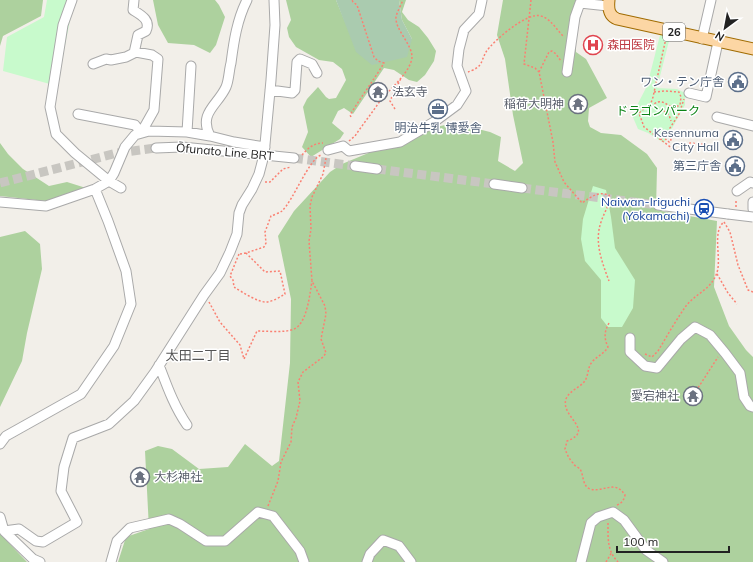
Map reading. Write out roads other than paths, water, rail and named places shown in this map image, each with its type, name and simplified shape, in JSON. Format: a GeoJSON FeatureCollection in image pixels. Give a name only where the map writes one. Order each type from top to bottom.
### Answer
{"type":"FeatureCollection","features":[{"type":"Feature","properties":{"kind":"main road","name":"26"},"geometry":{"type":"LineString","coordinates":[[609,3],[610,13],[613,18],[753,50]]}},
{"type":"Feature","properties":{"kind":"street"},"geometry":{"type":"LineString","coordinates":[[72,0],[64,25],[50,107],[56,134],[75,154],[109,181],[121,188]]}},
{"type":"Feature","properties":{"kind":"street"},"geometry":{"type":"LineString","coordinates":[[134,0],[133,10],[144,16],[147,20],[148,28],[146,31],[138,35],[134,53]]}},
{"type":"Feature","properties":{"kind":"street"},"geometry":{"type":"LineString","coordinates":[[210,136],[206,118],[227,86],[235,33],[240,14],[247,0]]}},
{"type":"Feature","properties":{"kind":"street"},"geometry":{"type":"LineString","coordinates":[[4,531],[19,529],[36,541],[43,542],[77,522],[61,491],[64,467],[73,438],[103,428],[134,401],[204,295],[235,253],[242,205],[259,174],[264,151],[270,90],[274,0]]}},
{"type":"Feature","properties":{"kind":"street"},"geometry":{"type":"LineString","coordinates":[[327,152],[343,146],[349,151],[400,142],[434,122],[457,105],[466,91],[457,66],[459,49],[464,30],[479,14],[482,0]]}},
{"type":"Feature","properties":{"kind":"street"},"geometry":{"type":"LineString","coordinates":[[702,39],[711,0]]}},
{"type":"Feature","properties":{"kind":"street"},"geometry":{"type":"LineString","coordinates":[[567,72],[575,17],[580,3],[609,3]]}},
{"type":"Feature","properties":{"kind":"street"},"geometry":{"type":"LineString","coordinates":[[689,93],[706,97],[718,42]]}},
{"type":"Feature","properties":{"kind":"street"},"geometry":{"type":"LineString","coordinates":[[93,64],[106,59],[111,60],[126,57],[136,52],[152,55],[158,59],[154,110],[141,133]]}},
{"type":"Feature","properties":{"kind":"street"},"geometry":{"type":"LineString","coordinates":[[270,90],[292,93],[295,90],[298,62],[300,59],[312,64],[318,73]]}},
{"type":"Feature","properties":{"kind":"street"},"geometry":{"type":"LineString","coordinates":[[186,132],[191,66]]}},
{"type":"Feature","properties":{"kind":"street"},"geometry":{"type":"LineString","coordinates":[[78,114],[134,125],[141,133]]}},
{"type":"Feature","properties":{"kind":"street"},"geometry":{"type":"LineString","coordinates":[[717,117],[753,126]]}},
{"type":"Feature","properties":{"kind":"street"},"geometry":{"type":"LineString","coordinates":[[0,202],[46,206],[95,189],[109,181],[125,147],[135,135],[149,131],[186,132],[210,136],[264,151]]}},
{"type":"Feature","properties":{"kind":"street","name":"Ōfunato Line BRT"},"geometry":{"type":"LineString","coordinates":[[156,148],[182,147],[264,151],[294,158]]}},
{"type":"Feature","properties":{"kind":"street"},"geometry":{"type":"LineString","coordinates":[[355,166],[377,169]]}},
{"type":"Feature","properties":{"kind":"street"},"geometry":{"type":"LineString","coordinates":[[737,191],[750,182],[753,183]]}},
{"type":"Feature","properties":{"kind":"street"},"geometry":{"type":"LineString","coordinates":[[494,184],[522,188]]}},
{"type":"Feature","properties":{"kind":"street"},"geometry":{"type":"LineString","coordinates":[[0,444],[6,436],[81,394],[114,346],[131,304],[126,271],[95,189]]}},
{"type":"Feature","properties":{"kind":"street"},"geometry":{"type":"LineString","coordinates":[[753,202],[753,209]]}},
{"type":"Feature","properties":{"kind":"street"},"geometry":{"type":"LineString","coordinates":[[658,205],[677,208],[687,206],[721,210],[753,217]]}},
{"type":"Feature","properties":{"kind":"street"},"geometry":{"type":"LineString","coordinates":[[630,340],[630,352],[645,366],[657,368],[681,339],[695,327],[710,336],[740,373],[744,397],[750,406],[753,407]]}},
{"type":"Feature","properties":{"kind":"street"},"geometry":{"type":"LineString","coordinates":[[159,365],[176,408],[187,424]]}},
{"type":"Feature","properties":{"kind":"street"},"geometry":{"type":"LineString","coordinates":[[111,562],[117,541],[130,528],[169,519],[180,524],[206,541],[225,541],[258,512],[273,516],[300,551],[304,562]]}},
{"type":"Feature","properties":{"kind":"street"},"geometry":{"type":"LineString","coordinates":[[581,562],[590,523],[598,517],[613,512],[624,520],[646,550],[663,562]]}},
{"type":"Feature","properties":{"kind":"street"},"geometry":{"type":"LineString","coordinates":[[0,517],[4,531],[33,559],[40,562]]}},
{"type":"Feature","properties":{"kind":"street"},"geometry":{"type":"LineString","coordinates":[[367,562],[370,554],[383,540],[399,546],[411,562]]}},
{"type":"Feature","properties":{"kind":"tunnel"},"geometry":{"type":"LineString","coordinates":[[0,183],[117,153],[156,148]]}},
{"type":"Feature","properties":{"kind":"tunnel"},"geometry":{"type":"LineString","coordinates":[[294,158],[355,166]]}},
{"type":"Feature","properties":{"kind":"tunnel"},"geometry":{"type":"LineString","coordinates":[[377,169],[494,184]]}},
{"type":"Feature","properties":{"kind":"tunnel"},"geometry":{"type":"LineString","coordinates":[[522,188],[658,205]]}},
{"type":"Feature","properties":{"kind":"place","name":"森田医院"},"geometry":{"type":"Point","coordinates":[593,45]}},
{"type":"Feature","properties":{"kind":"place","name":"ワン・テン庁舎"},"geometry":{"type":"Point","coordinates":[738,82]}},
{"type":"Feature","properties":{"kind":"place","name":"法玄寺"},"geometry":{"type":"Point","coordinates":[378,92]}},
{"type":"Feature","properties":{"kind":"place","name":"稲荷大明神"},"geometry":{"type":"Point","coordinates":[578,104]}},
{"type":"Feature","properties":{"kind":"place","name":"明治牛乳 博愛舎"},"geometry":{"type":"Point","coordinates":[438,109]}},
{"type":"Feature","properties":{"kind":"place","name":"Kesennuma City Hall"},"geometry":{"type":"Point","coordinates":[733,140]}},
{"type":"Feature","properties":{"kind":"place","name":"第三庁舎"},"geometry":{"type":"Point","coordinates":[735,166]}},
{"type":"Feature","properties":{"kind":"place","name":"Naiwan-Iriguchi (Yōkamachi)"},"geometry":{"type":"Point","coordinates":[704,209]}},
{"type":"Feature","properties":{"kind":"place","name":"愛宕神社"},"geometry":{"type":"Point","coordinates":[693,396]}},
{"type":"Feature","properties":{"kind":"place","name":"大杉神社"},"geometry":{"type":"Point","coordinates":[140,477]}},
{"type":"Feature","properties":{"kind":"district","name":"太田二丁目"},"geometry":{"type":"Point","coordinates":[198,355]}},
{"type":"Feature","properties":{"kind":"park label","name":"ドラゴンパーク"},"geometry":{"type":"Point","coordinates":[658,111]}}]}
